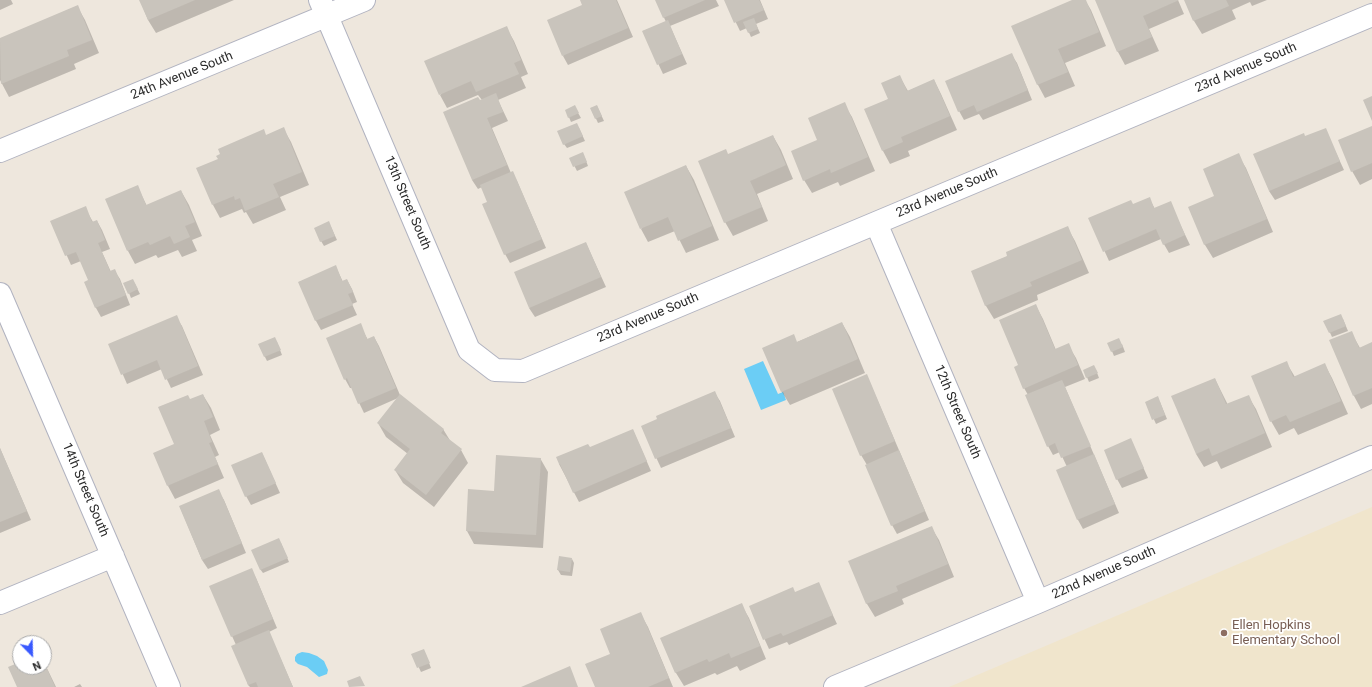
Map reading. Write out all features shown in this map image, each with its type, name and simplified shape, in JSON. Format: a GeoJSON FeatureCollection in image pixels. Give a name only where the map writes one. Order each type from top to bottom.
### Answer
{"type":"FeatureCollection","features":[{"type":"Feature","properties":{"kind":"street","name":"24th Avenue South"},"geometry":{"type":"LineString","coordinates":[[0,151],[324,8],[364,0]]}},
{"type":"Feature","properties":{"kind":"street","name":"13th Street South"},"geometry":{"type":"LineString","coordinates":[[324,8],[469,350],[495,370],[522,371]]}},
{"type":"Feature","properties":{"kind":"street","name":"23rd Avenue South"},"geometry":{"type":"LineString","coordinates":[[522,371],[1372,15]]}},
{"type":"Feature","properties":{"kind":"street","name":"12th Street South"},"geometry":{"type":"LineString","coordinates":[[876,223],[1038,602]]}},
{"type":"Feature","properties":{"kind":"street","name":"14th Street South"},"geometry":{"type":"LineString","coordinates":[[0,294],[169,687]]}},
{"type":"Feature","properties":{"kind":"street","name":"22nd Avenue South"},"geometry":{"type":"LineString","coordinates":[[835,687],[1038,602],[1372,457]]}},
{"type":"Feature","properties":{"kind":"street"},"geometry":{"type":"LineString","coordinates":[[0,603],[113,556]]}},
{"type":"Feature","properties":{"kind":"shaded area","name":"Ellen Hopkins Elementary School"},"geometry":{"type":"Polygon","coordinates":[[[1372,507],[1372,687],[949,687],[1203,579],[1372,507]]]}},
{"type":"Feature","properties":{"kind":"water"},"geometry":{"type":"Polygon","coordinates":[[[763,361],[778,394],[783,392],[786,400],[761,410],[744,369],[763,361]]]}},
{"type":"Feature","properties":{"kind":"water"},"geometry":{"type":"Polygon","coordinates":[[[302,652],[317,656],[324,661],[328,670],[327,674],[319,677],[307,667],[298,664],[295,661],[295,657],[297,654],[302,652]]]}},
{"type":"Feature","properties":{"kind":"building"},"geometry":{"type":"Polygon","coordinates":[[[139,0],[195,0],[148,20],[139,0]]]}},
{"type":"Feature","properties":{"kind":"building"},"geometry":{"type":"Polygon","coordinates":[[[580,0],[616,0],[628,28],[562,56],[547,20],[582,5],[580,0]]]}},
{"type":"Feature","properties":{"kind":"building"},"geometry":{"type":"Polygon","coordinates":[[[655,0],[705,0],[663,18],[655,0]]]}},
{"type":"Feature","properties":{"kind":"building"},"geometry":{"type":"Polygon","coordinates":[[[724,0],[759,0],[764,10],[734,23],[724,0]]]}},
{"type":"Feature","properties":{"kind":"building"},"geometry":{"type":"Polygon","coordinates":[[[1072,0],[1086,0],[1099,32],[1058,49],[1068,72],[1037,85],[1011,26],[1072,0]]]}},
{"type":"Feature","properties":{"kind":"building"},"geometry":{"type":"Polygon","coordinates":[[[1095,0],[1179,0],[1143,16],[1152,37],[1117,52],[1095,0]]]}},
{"type":"Feature","properties":{"kind":"building"},"geometry":{"type":"Polygon","coordinates":[[[1184,0],[1226,0],[1229,6],[1193,21],[1184,0]]]}},
{"type":"Feature","properties":{"kind":"building"},"geometry":{"type":"Polygon","coordinates":[[[78,5],[92,40],[67,50],[69,56],[1,84],[0,38],[78,5]]]}},
{"type":"Feature","properties":{"kind":"building"},"geometry":{"type":"Polygon","coordinates":[[[754,18],[758,29],[748,33],[743,22],[754,18]]]}},
{"type":"Feature","properties":{"kind":"building"},"geometry":{"type":"Polygon","coordinates":[[[668,20],[682,54],[657,65],[642,31],[668,20]]]}},
{"type":"Feature","properties":{"kind":"building"},"geometry":{"type":"Polygon","coordinates":[[[507,26],[521,60],[514,63],[519,74],[476,92],[471,81],[439,95],[424,61],[507,26]]]}},
{"type":"Feature","properties":{"kind":"building"},"geometry":{"type":"Polygon","coordinates":[[[1012,53],[1028,90],[977,112],[974,105],[958,112],[945,81],[1012,53]]]}},
{"type":"Feature","properties":{"kind":"building"},"geometry":{"type":"Polygon","coordinates":[[[900,75],[907,91],[934,79],[950,116],[901,137],[903,142],[882,151],[864,109],[888,99],[881,83],[900,75]]]}},
{"type":"Feature","properties":{"kind":"building"},"geometry":{"type":"Polygon","coordinates":[[[496,93],[503,112],[487,118],[507,165],[472,180],[443,112],[478,97],[480,100],[496,93]]]}},
{"type":"Feature","properties":{"kind":"building"},"geometry":{"type":"Polygon","coordinates":[[[1372,96],[1372,121],[1363,100],[1372,96]]]}},
{"type":"Feature","properties":{"kind":"building"},"geometry":{"type":"Polygon","coordinates":[[[845,102],[868,157],[831,173],[830,169],[803,181],[791,151],[817,140],[808,118],[845,102]]]}},
{"type":"Feature","properties":{"kind":"building"},"geometry":{"type":"Polygon","coordinates":[[[575,105],[579,113],[568,118],[565,110],[575,105]]]}},
{"type":"Feature","properties":{"kind":"building"},"geometry":{"type":"Polygon","coordinates":[[[597,105],[602,116],[595,119],[590,108],[597,105]]]}},
{"type":"Feature","properties":{"kind":"building"},"geometry":{"type":"Polygon","coordinates":[[[577,123],[583,136],[563,145],[557,131],[577,123]]]}},
{"type":"Feature","properties":{"kind":"building"},"geometry":{"type":"Polygon","coordinates":[[[1372,126],[1372,163],[1351,172],[1338,140],[1372,126]]]}},
{"type":"Feature","properties":{"kind":"building"},"geometry":{"type":"Polygon","coordinates":[[[284,127],[302,172],[273,184],[279,197],[245,211],[240,198],[235,200],[234,196],[212,205],[196,168],[218,159],[216,156],[220,154],[218,149],[264,129],[266,135],[284,127]]]}},
{"type":"Feature","properties":{"kind":"building"},"geometry":{"type":"Polygon","coordinates":[[[1326,128],[1340,161],[1269,191],[1253,154],[1304,133],[1305,136],[1326,128]]]}},
{"type":"Feature","properties":{"kind":"building"},"geometry":{"type":"Polygon","coordinates":[[[773,135],[786,165],[750,181],[762,207],[724,223],[698,161],[726,149],[728,154],[773,135]]]}},
{"type":"Feature","properties":{"kind":"building"},"geometry":{"type":"Polygon","coordinates":[[[583,152],[587,162],[573,167],[569,158],[583,152]]]}},
{"type":"Feature","properties":{"kind":"building"},"geometry":{"type":"Polygon","coordinates":[[[1239,153],[1267,219],[1204,245],[1188,207],[1214,196],[1203,169],[1239,153]]]}},
{"type":"Feature","properties":{"kind":"building"},"geometry":{"type":"Polygon","coordinates":[[[686,165],[712,226],[678,241],[668,217],[640,229],[624,192],[686,165]]]}},
{"type":"Feature","properties":{"kind":"building"},"geometry":{"type":"Polygon","coordinates":[[[513,171],[542,239],[504,255],[482,204],[487,202],[480,185],[513,171]]]}},
{"type":"Feature","properties":{"kind":"building"},"geometry":{"type":"Polygon","coordinates":[[[138,185],[146,205],[181,190],[195,222],[185,226],[190,237],[174,244],[170,236],[150,245],[148,242],[127,251],[105,199],[138,185]]]}},
{"type":"Feature","properties":{"kind":"building"},"geometry":{"type":"Polygon","coordinates":[[[1150,197],[1154,208],[1171,201],[1185,235],[1163,245],[1156,229],[1103,252],[1088,218],[1131,200],[1133,204],[1150,197]]]}},
{"type":"Feature","properties":{"kind":"building"},"geometry":{"type":"Polygon","coordinates":[[[86,206],[92,222],[97,220],[105,240],[98,243],[110,271],[115,269],[126,295],[95,308],[84,282],[88,280],[76,252],[65,256],[50,221],[86,206]]]}},
{"type":"Feature","properties":{"kind":"building"},"geometry":{"type":"Polygon","coordinates":[[[329,221],[335,236],[320,242],[314,228],[329,221]]]}},
{"type":"Feature","properties":{"kind":"building"},"geometry":{"type":"Polygon","coordinates":[[[1068,226],[1082,260],[1030,282],[1032,286],[985,306],[971,271],[1007,256],[1006,252],[1068,226]]]}},
{"type":"Feature","properties":{"kind":"building"},"geometry":{"type":"Polygon","coordinates":[[[586,242],[601,277],[529,308],[514,272],[586,242]]]}},
{"type":"Feature","properties":{"kind":"building"},"geometry":{"type":"Polygon","coordinates":[[[336,265],[342,281],[347,279],[353,292],[348,294],[353,305],[315,321],[298,282],[336,265]]]}},
{"type":"Feature","properties":{"kind":"building"},"geometry":{"type":"Polygon","coordinates":[[[133,279],[138,289],[128,294],[123,283],[133,279]]]}},
{"type":"Feature","properties":{"kind":"building"},"geometry":{"type":"Polygon","coordinates":[[[1036,304],[1055,349],[1069,343],[1078,365],[1023,389],[1014,367],[1018,365],[999,320],[1036,304]]]}},
{"type":"Feature","properties":{"kind":"building"},"geometry":{"type":"Polygon","coordinates":[[[1341,314],[1346,326],[1329,333],[1323,321],[1341,314]]]}},
{"type":"Feature","properties":{"kind":"building"},"geometry":{"type":"Polygon","coordinates":[[[177,315],[198,366],[165,380],[157,360],[121,375],[108,344],[177,315]]]}},
{"type":"Feature","properties":{"kind":"building"},"geometry":{"type":"Polygon","coordinates":[[[842,322],[858,359],[781,392],[762,348],[794,334],[797,342],[842,322]]]}},
{"type":"Feature","properties":{"kind":"building"},"geometry":{"type":"Polygon","coordinates":[[[361,323],[367,339],[374,336],[396,388],[358,404],[347,378],[344,380],[326,338],[361,323]]]}},
{"type":"Feature","properties":{"kind":"building"},"geometry":{"type":"Polygon","coordinates":[[[1352,331],[1359,348],[1372,342],[1372,388],[1353,396],[1329,340],[1352,331]]]}},
{"type":"Feature","properties":{"kind":"building"},"geometry":{"type":"Polygon","coordinates":[[[275,337],[281,350],[264,357],[258,344],[275,337]]]}},
{"type":"Feature","properties":{"kind":"building"},"geometry":{"type":"Polygon","coordinates":[[[1119,338],[1123,347],[1111,352],[1107,343],[1119,338]]]}},
{"type":"Feature","properties":{"kind":"building"},"geometry":{"type":"Polygon","coordinates":[[[1287,361],[1293,377],[1325,363],[1341,401],[1290,422],[1286,415],[1270,422],[1251,376],[1287,361]]]}},
{"type":"Feature","properties":{"kind":"building"},"geometry":{"type":"Polygon","coordinates":[[[1094,365],[1098,373],[1086,378],[1083,370],[1094,365]]]}},
{"type":"Feature","properties":{"kind":"building"},"geometry":{"type":"Polygon","coordinates":[[[867,374],[895,441],[860,456],[832,389],[867,374]]]}},
{"type":"Feature","properties":{"kind":"building"},"geometry":{"type":"Polygon","coordinates":[[[1215,378],[1226,404],[1249,395],[1265,433],[1212,456],[1209,448],[1196,454],[1171,396],[1215,378]]]}},
{"type":"Feature","properties":{"kind":"building"},"geometry":{"type":"Polygon","coordinates":[[[1062,380],[1091,446],[1061,458],[1055,443],[1047,447],[1025,395],[1062,380]]]}},
{"type":"Feature","properties":{"kind":"building"},"geometry":{"type":"Polygon","coordinates":[[[715,391],[731,428],[655,459],[641,426],[657,419],[656,416],[715,391]]]}},
{"type":"Feature","properties":{"kind":"building"},"geometry":{"type":"Polygon","coordinates":[[[203,394],[213,417],[204,421],[212,442],[209,443],[218,464],[167,486],[153,453],[174,444],[158,407],[188,395],[190,399],[203,394]]]}},
{"type":"Feature","properties":{"kind":"building"},"geometry":{"type":"Polygon","coordinates":[[[400,394],[444,429],[441,433],[462,449],[426,495],[394,470],[410,449],[377,423],[400,394]]]}},
{"type":"Feature","properties":{"kind":"building"},"geometry":{"type":"Polygon","coordinates":[[[1158,396],[1165,415],[1152,420],[1145,402],[1158,396]]]}},
{"type":"Feature","properties":{"kind":"building"},"geometry":{"type":"Polygon","coordinates":[[[633,429],[647,461],[573,493],[556,457],[588,444],[590,447],[633,429]]]}},
{"type":"Feature","properties":{"kind":"building"},"geometry":{"type":"Polygon","coordinates":[[[1131,438],[1144,468],[1116,480],[1104,450],[1131,438]]]}},
{"type":"Feature","properties":{"kind":"building"},"geometry":{"type":"Polygon","coordinates":[[[0,448],[27,511],[0,522],[0,448]]]}},
{"type":"Feature","properties":{"kind":"building"},"geometry":{"type":"Polygon","coordinates":[[[899,450],[925,511],[891,526],[865,465],[899,450]]]}},
{"type":"Feature","properties":{"kind":"building"},"geometry":{"type":"Polygon","coordinates":[[[262,452],[276,483],[245,497],[231,465],[262,452]]]}},
{"type":"Feature","properties":{"kind":"building"},"geometry":{"type":"Polygon","coordinates":[[[1094,454],[1115,504],[1077,520],[1056,470],[1094,454]]]}},
{"type":"Feature","properties":{"kind":"building"},"geometry":{"type":"Polygon","coordinates":[[[496,455],[541,458],[536,535],[466,531],[468,489],[494,491],[496,455]]]}},
{"type":"Feature","properties":{"kind":"building"},"geometry":{"type":"Polygon","coordinates":[[[219,489],[242,543],[202,560],[179,506],[219,489]]]}},
{"type":"Feature","properties":{"kind":"building"},"geometry":{"type":"Polygon","coordinates":[[[932,526],[948,564],[896,586],[898,591],[866,604],[848,561],[932,526]]]}},
{"type":"Feature","properties":{"kind":"building"},"geometry":{"type":"Polygon","coordinates":[[[279,538],[288,558],[260,570],[251,550],[279,538]]]}},
{"type":"Feature","properties":{"kind":"building"},"geometry":{"type":"Polygon","coordinates":[[[559,556],[572,558],[570,572],[557,570],[559,556]]]}},
{"type":"Feature","properties":{"kind":"building"},"geometry":{"type":"Polygon","coordinates":[[[252,568],[273,619],[231,637],[209,586],[252,568]]]}},
{"type":"Feature","properties":{"kind":"building"},"geometry":{"type":"Polygon","coordinates":[[[819,582],[833,615],[783,636],[781,633],[763,640],[749,606],[793,587],[795,592],[819,582]]]}},
{"type":"Feature","properties":{"kind":"building"},"geometry":{"type":"Polygon","coordinates":[[[742,603],[760,646],[731,658],[729,653],[709,662],[707,659],[675,673],[660,638],[742,603]]]}},
{"type":"Feature","properties":{"kind":"building"},"geometry":{"type":"Polygon","coordinates":[[[641,612],[669,678],[648,687],[595,687],[585,664],[610,654],[600,629],[641,612]]]}},
{"type":"Feature","properties":{"kind":"building"},"geometry":{"type":"Polygon","coordinates":[[[269,630],[293,687],[258,687],[256,682],[248,685],[231,646],[269,630]]]}},
{"type":"Feature","properties":{"kind":"building"},"geometry":{"type":"Polygon","coordinates":[[[424,649],[430,663],[417,668],[411,654],[424,649]]]}},
{"type":"Feature","properties":{"kind":"building"},"geometry":{"type":"Polygon","coordinates":[[[12,665],[12,675],[50,675],[55,687],[17,687],[8,667],[12,665]]]}},
{"type":"Feature","properties":{"kind":"building"},"geometry":{"type":"Polygon","coordinates":[[[570,666],[578,687],[521,687],[570,666]]]}},
{"type":"Feature","properties":{"kind":"building"},"geometry":{"type":"Polygon","coordinates":[[[360,676],[365,686],[349,687],[347,681],[360,676]]]}},
{"type":"Feature","properties":{"kind":"place","name":"Ellen Hopkins Elementary School"},"geometry":{"type":"Point","coordinates":[1224,633]}}]}
